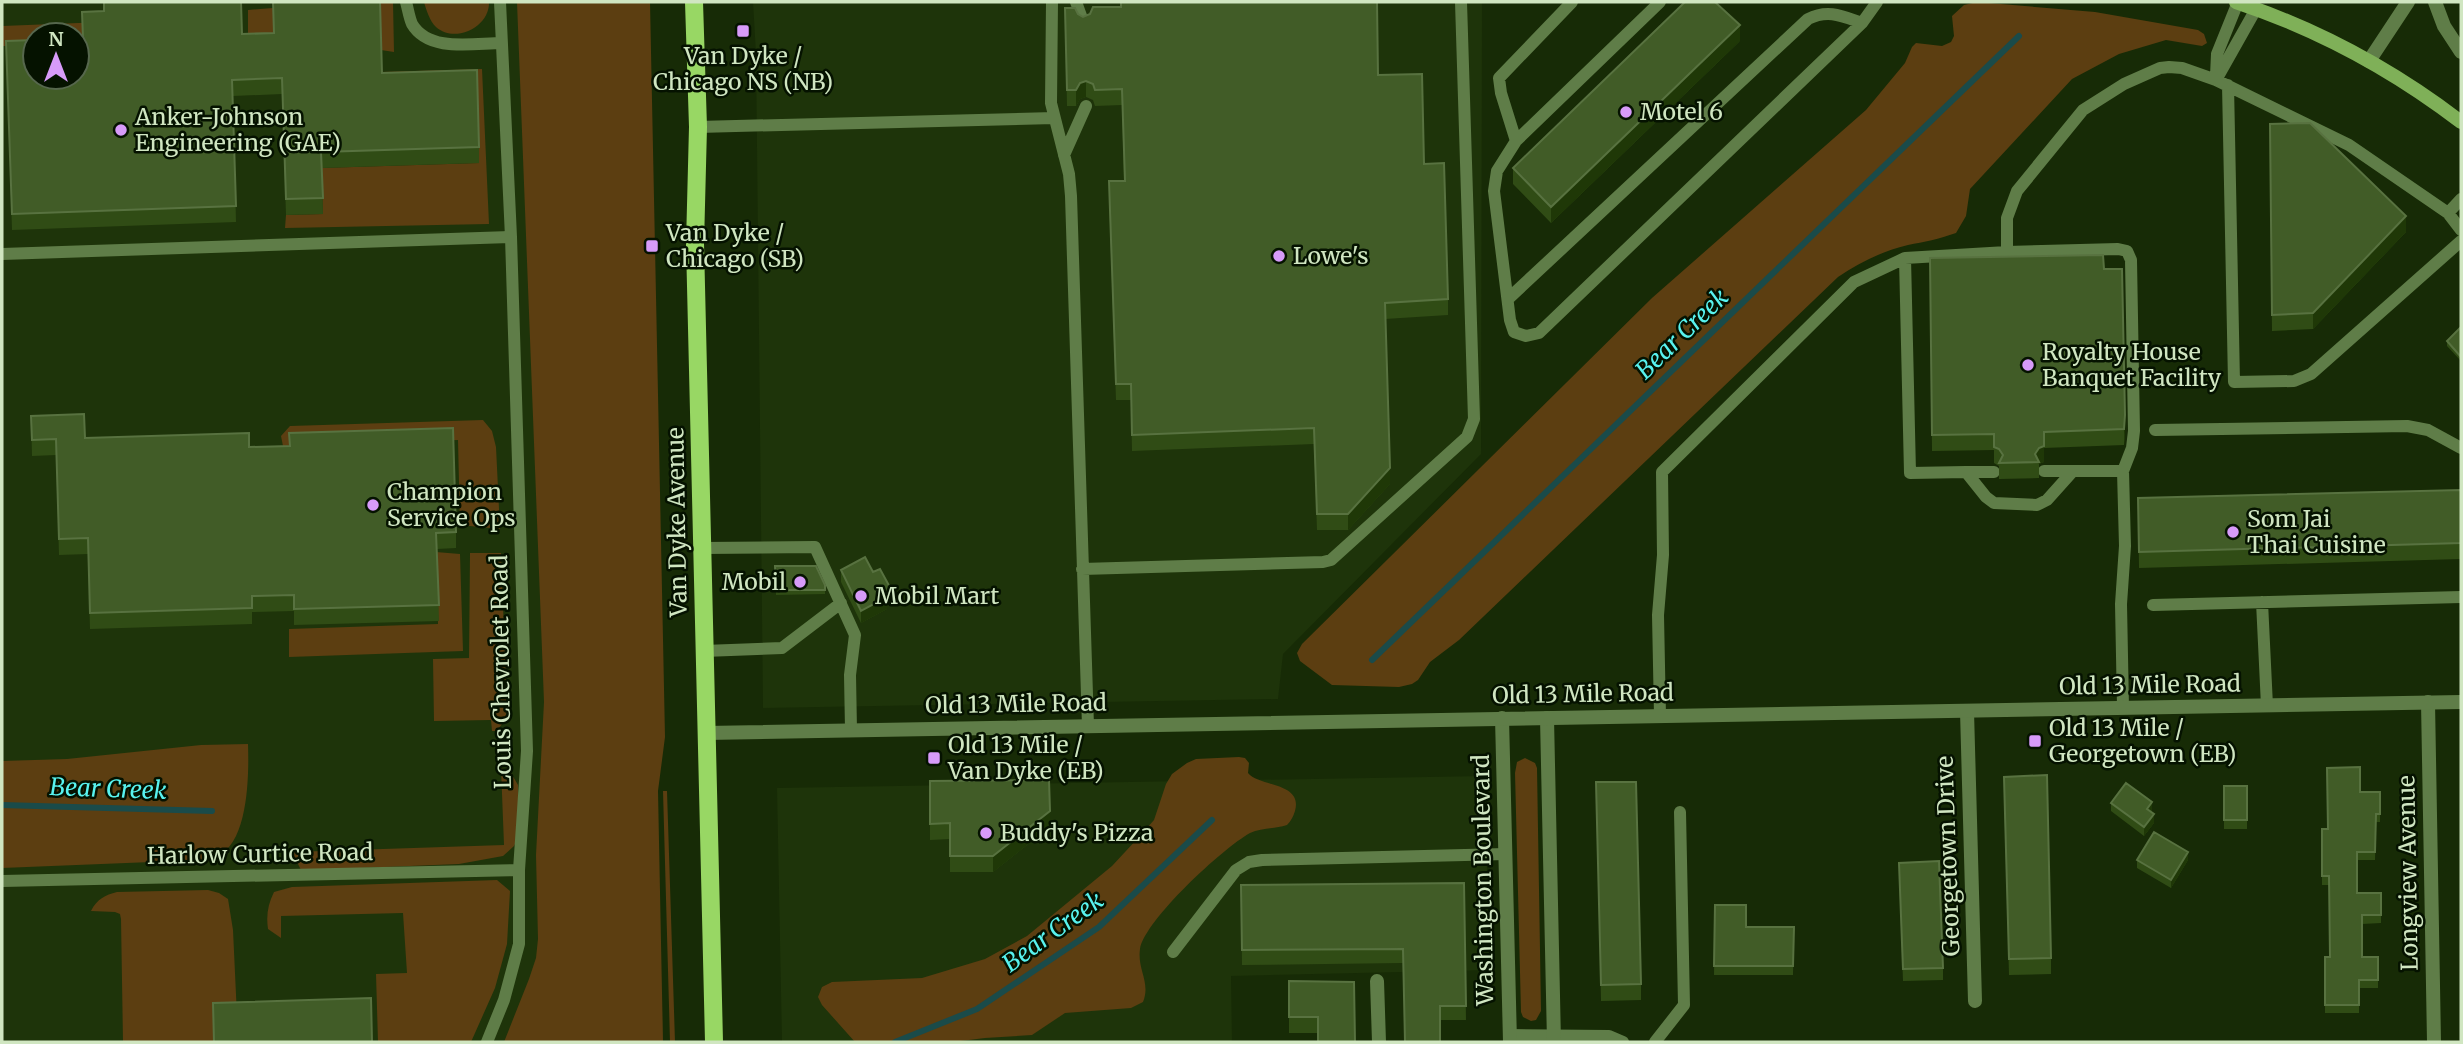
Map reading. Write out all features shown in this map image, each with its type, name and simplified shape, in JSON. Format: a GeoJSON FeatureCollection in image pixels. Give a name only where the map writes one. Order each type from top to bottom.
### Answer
{"type":"FeatureCollection","features":[{"type":"Feature","properties":{"kind":"main road","name":"Van Dyke Avenue"},"geometry":{"type":"LineString","coordinates":[[694,2],[698,127],[695,244],[714,1042]]}},
{"type":"Feature","properties":{"kind":"main road"},"geometry":{"type":"LineString","coordinates":[[2237,2],[2253,5],[2369,61],[2424,94],[2461,122]]}},
{"type":"Feature","properties":{"kind":"street"},"geometry":{"type":"LineString","coordinates":[[2369,61],[2408,2]]}},
{"type":"Feature","properties":{"kind":"street"},"geometry":{"type":"LineString","coordinates":[[2435,2],[2444,26],[2461,52]]}},
{"type":"Feature","properties":{"kind":"street","name":"Longview Avenue"},"geometry":{"type":"LineString","coordinates":[[2428,702],[2434,1042]]}},
{"type":"Feature","properties":{"kind":"street","name":"Old 13 Mile Road"},"geometry":{"type":"LineString","coordinates":[[706,733],[2461,702]]}},
{"type":"Feature","properties":{"kind":"street","name":"Georgetown Drive"},"geometry":{"type":"LineString","coordinates":[[1968,711],[1975,1001]]}},
{"type":"Feature","properties":{"kind":"street","name":"Washington Boulevard"},"geometry":{"type":"LineString","coordinates":[[1502,718],[1510,1039]]}},
{"type":"Feature","properties":{"kind":"street"},"geometry":{"type":"LineString","coordinates":[[1547,718],[1554,1038]]}},
{"type":"Feature","properties":{"kind":"street"},"geometry":{"type":"LineString","coordinates":[[1377,981],[1379,1042]]}},
{"type":"Feature","properties":{"kind":"lane"},"geometry":{"type":"LineString","coordinates":[[407,2],[411,22],[421,36],[447,44],[502,43]]}},
{"type":"Feature","properties":{"kind":"lane","name":"Louis Chevrolet Road"},"geometry":{"type":"LineString","coordinates":[[487,1042],[504,1000],[519,944],[519,870],[527,751],[511,237],[500,2]]}},
{"type":"Feature","properties":{"kind":"lane"},"geometry":{"type":"LineString","coordinates":[[1052,2],[1051,103],[1071,196],[1088,726]]}},
{"type":"Feature","properties":{"kind":"lane"},"geometry":{"type":"LineString","coordinates":[[1076,2],[1084,24]]}},
{"type":"Feature","properties":{"kind":"lane"},"geometry":{"type":"LineString","coordinates":[[1082,569],[1331,560],[1467,437],[1474,419],[1461,2]]}},
{"type":"Feature","properties":{"kind":"lane"},"geometry":{"type":"LineString","coordinates":[[1516,141],[1499,78],[1572,2]]}},
{"type":"Feature","properties":{"kind":"lane"},"geometry":{"type":"LineString","coordinates":[[1660,2],[1516,141],[1497,171],[1494,191],[1514,332],[1526,337],[1539,333],[1862,23],[1877,2]]}},
{"type":"Feature","properties":{"kind":"lane"},"geometry":{"type":"LineString","coordinates":[[2237,2],[2217,54],[2222,82],[2234,382],[2294,381],[2311,374],[2461,242]]}},
{"type":"Feature","properties":{"kind":"lane"},"geometry":{"type":"LineString","coordinates":[[2222,82],[2253,5]]}},
{"type":"Feature","properties":{"kind":"lane"},"geometry":{"type":"LineString","coordinates":[[1508,299],[1808,19],[1819,14],[1833,13],[1862,23]]}},
{"type":"Feature","properties":{"kind":"lane"},"geometry":{"type":"LineString","coordinates":[[2007,252],[2007,218],[2017,191],[2069,127],[2093,102],[2160,68],[2182,68],[2222,82],[2349,145],[2448,213],[2461,230]]}},
{"type":"Feature","properties":{"kind":"lane"},"geometry":{"type":"LineString","coordinates":[[1064,155],[1086,106]]}},
{"type":"Feature","properties":{"kind":"lane"},"geometry":{"type":"LineString","coordinates":[[698,127],[1054,118]]}},
{"type":"Feature","properties":{"kind":"lane"},"geometry":{"type":"LineString","coordinates":[[2448,213],[2461,199]]}},
{"type":"Feature","properties":{"kind":"lane"},"geometry":{"type":"LineString","coordinates":[[2,254],[511,237]]}},
{"type":"Feature","properties":{"kind":"lane"},"geometry":{"type":"LineString","coordinates":[[1660,716],[1658,615],[1663,555],[1662,472],[1854,282],[1905,258],[2118,249],[2127,251],[2131,260],[2134,431],[2132,448],[2123,471],[2123,708]]}},
{"type":"Feature","properties":{"kind":"lane"},"geometry":{"type":"LineString","coordinates":[[1905,258],[1910,473],[1994,472]]}},
{"type":"Feature","properties":{"kind":"lane"},"geometry":{"type":"LineString","coordinates":[[2155,430],[2407,426],[2428,430],[2461,448]]}},
{"type":"Feature","properties":{"kind":"lane"},"geometry":{"type":"LineString","coordinates":[[2044,471],[2123,471]]}},
{"type":"Feature","properties":{"kind":"lane"},"geometry":{"type":"LineString","coordinates":[[1966,472],[1994,503],[2037,505],[2047,500],[2073,471]]}},
{"type":"Feature","properties":{"kind":"lane"},"geometry":{"type":"LineString","coordinates":[[702,548],[815,547],[855,635],[850,675],[851,730]]}},
{"type":"Feature","properties":{"kind":"lane"},"geometry":{"type":"LineString","coordinates":[[2153,605],[2461,597]]}},
{"type":"Feature","properties":{"kind":"lane"},"geometry":{"type":"LineString","coordinates":[[2262,602],[2267,706]]}},
{"type":"Feature","properties":{"kind":"lane"},"geometry":{"type":"LineString","coordinates":[[704,651],[782,648],[841,603]]}},
{"type":"Feature","properties":{"kind":"lane"},"geometry":{"type":"LineString","coordinates":[[1655,1042],[1684,1005],[1680,812]]}},
{"type":"Feature","properties":{"kind":"lane"},"geometry":{"type":"LineString","coordinates":[[1173,952],[1236,870],[1249,862],[1506,854]]}},
{"type":"Feature","properties":{"kind":"lane","name":"Harlow Curtice Road"},"geometry":{"type":"LineString","coordinates":[[2,881],[519,870]]}},
{"type":"Feature","properties":{"kind":"lane"},"geometry":{"type":"LineString","coordinates":[[1510,1039],[1609,1036],[1623,1042]]}},
{"type":"Feature","properties":{"kind":"shaded area"},"geometry":{"type":"Polygon","coordinates":[[[2,2],[635,2],[663,1042],[2,1042],[2,2]]]}},
{"type":"Feature","properties":{"kind":"shaded area"},"geometry":{"type":"Polygon","coordinates":[[[379,2],[393,2],[394,52],[381,50],[379,2]]]}},
{"type":"Feature","properties":{"kind":"shaded area"},"geometry":{"type":"Polygon","coordinates":[[[424,2],[489,2],[488,11],[478,25],[470,30],[452,34],[434,25],[424,2]]]}},
{"type":"Feature","properties":{"kind":"shaded area"},"geometry":{"type":"Polygon","coordinates":[[[517,2],[650,2],[665,737],[658,791],[663,1042],[504,1042],[536,958],[536,855],[544,702],[517,2]]]}},
{"type":"Feature","properties":{"kind":"shaded area"},"geometry":{"type":"Polygon","coordinates":[[[753,2],[1482,2],[1481,454],[1283,654],[1278,699],[763,708],[756,54],[753,2]]]}},
{"type":"Feature","properties":{"kind":"shaded area"},"geometry":{"type":"Polygon","coordinates":[[[1977,2],[2095,12],[2198,30],[2204,34],[2207,43],[2202,46],[2166,40],[2119,54],[2072,79],[1970,189],[1966,216],[1956,233],[1889,251],[1838,277],[1459,640],[1430,662],[1418,680],[1399,687],[1332,685],[1300,661],[1297,653],[1302,644],[1652,298],[1866,110],[1905,63],[1916,43],[1942,46],[1951,42],[1954,36],[1952,16],[1964,5],[1977,2]]]}},
{"type":"Feature","properties":{"kind":"shaded area"},"geometry":{"type":"Polygon","coordinates":[[[273,8],[274,39],[248,41],[248,10],[273,8]]]}},
{"type":"Feature","properties":{"kind":"shaded area"},"geometry":{"type":"Polygon","coordinates":[[[104,22],[91,42],[91,23],[104,22]]]}},
{"type":"Feature","properties":{"kind":"shaded area"},"geometry":{"type":"Polygon","coordinates":[[[21,25],[21,56],[6,57],[6,46],[2,46],[2,26],[21,25]]]}},
{"type":"Feature","properties":{"kind":"shaded area"},"geometry":{"type":"Polygon","coordinates":[[[482,69],[489,224],[285,228],[286,215],[323,214],[321,168],[479,163],[382,89],[381,72],[482,69]]]}},
{"type":"Feature","properties":{"kind":"shaded area"},"geometry":{"type":"Polygon","coordinates":[[[483,420],[492,431],[496,447],[500,529],[460,525],[458,440],[283,446],[281,436],[290,426],[483,420]]]}},
{"type":"Feature","properties":{"kind":"shaded area"},"geometry":{"type":"Polygon","coordinates":[[[436,552],[460,554],[463,651],[289,657],[289,629],[438,624],[436,552]]]}},
{"type":"Feature","properties":{"kind":"shaded area"},"geometry":{"type":"Polygon","coordinates":[[[470,553],[501,553],[507,711],[504,722],[496,731],[492,731],[491,720],[434,721],[433,659],[469,658],[470,553]]]}},
{"type":"Feature","properties":{"kind":"shaded area"},"geometry":{"type":"Polygon","coordinates":[[[248,744],[247,789],[241,822],[228,849],[217,856],[201,860],[2,868],[2,761],[67,759],[201,745],[248,744]]]}},
{"type":"Feature","properties":{"kind":"shaded area"},"geometry":{"type":"Polygon","coordinates":[[[1245,758],[1249,763],[1248,773],[1293,795],[1296,802],[1295,811],[1287,825],[1254,831],[1222,853],[1187,886],[1156,921],[1145,936],[1140,949],[1145,982],[1143,1002],[1131,1008],[1065,1013],[1032,1035],[953,1042],[855,1042],[822,1005],[818,997],[822,987],[832,982],[922,978],[985,959],[1027,936],[1112,866],[1138,838],[1154,820],[1172,774],[1196,759],[1245,758]]]}},
{"type":"Feature","properties":{"kind":"shaded area"},"geometry":{"type":"Polygon","coordinates":[[[1525,758],[1535,763],[1537,768],[1541,1011],[1536,1020],[1531,1021],[1523,1017],[1521,1012],[1515,773],[1517,762],[1525,758]]]}},
{"type":"Feature","properties":{"kind":"shaded area"},"geometry":{"type":"Polygon","coordinates":[[[501,768],[511,773],[518,785],[519,821],[518,838],[503,856],[459,864],[301,870],[292,852],[504,845],[501,768]]]}},
{"type":"Feature","properties":{"kind":"shaded area"},"geometry":{"type":"Polygon","coordinates":[[[1485,776],[1489,970],[1231,976],[1232,1042],[782,1042],[777,788],[1485,776]]]}},
{"type":"Feature","properties":{"kind":"shaded area"},"geometry":{"type":"Polygon","coordinates":[[[663,791],[667,791],[675,1042],[670,1042],[663,791]]]}},
{"type":"Feature","properties":{"kind":"shaded area"},"geometry":{"type":"Polygon","coordinates":[[[497,880],[510,891],[507,944],[495,988],[471,1042],[378,1042],[376,974],[407,973],[403,913],[281,916],[281,938],[268,929],[268,910],[274,892],[292,887],[497,880]]]}},
{"type":"Feature","properties":{"kind":"shaded area"},"geometry":{"type":"Polygon","coordinates":[[[208,890],[228,899],[233,930],[237,1016],[213,1019],[213,1042],[123,1042],[120,914],[91,911],[102,898],[117,892],[208,890]]]}},
{"type":"Feature","properties":{"kind":"building","name":"Anker-Johnson Engineering (GAE)"},"geometry":{"type":"Polygon","coordinates":[[[104,2],[241,2],[242,34],[274,33],[273,2],[380,2],[382,73],[477,70],[479,147],[321,152],[323,198],[286,199],[282,78],[232,80],[236,206],[12,214],[6,41],[21,40],[21,91],[91,91],[91,21],[82,21],[82,12],[104,11],[104,2]]]}},
{"type":"Feature","properties":{"kind":"building","name":"Lowe's"},"geometry":{"type":"Polygon","coordinates":[[[1121,2],[1377,2],[1378,75],[1422,74],[1424,164],[1444,163],[1448,299],[1385,303],[1390,468],[1348,514],[1317,514],[1314,428],[1132,435],[1131,384],[1116,384],[1109,181],[1125,181],[1122,89],[1095,90],[1093,84],[1086,81],[1080,83],[1076,90],[1067,90],[1065,8],[1075,8],[1083,17],[1090,14],[1093,7],[1121,7],[1121,2]]]}},
{"type":"Feature","properties":{"kind":"building","name":"Motel 6"},"geometry":{"type":"Polygon","coordinates":[[[1685,2],[1715,2],[1740,25],[1551,207],[1513,168],[1685,2]]]}},
{"type":"Feature","properties":{"kind":"building"},"geometry":{"type":"Polygon","coordinates":[[[2310,123],[2406,216],[2313,313],[2272,315],[2270,124],[2310,123]]]}},
{"type":"Feature","properties":{"kind":"building","name":"Royalty House Banquet Facility"},"geometry":{"type":"Polygon","coordinates":[[[2103,255],[2104,269],[2122,269],[2124,429],[2044,432],[2044,446],[2035,454],[2039,462],[1999,463],[2003,455],[1994,447],[1994,434],[1932,435],[1930,258],[2103,255]]]}},
{"type":"Feature","properties":{"kind":"building"},"geometry":{"type":"Polygon","coordinates":[[[2461,327],[2461,357],[2447,341],[2461,327]]]}},
{"type":"Feature","properties":{"kind":"building"},"geometry":{"type":"Polygon","coordinates":[[[84,414],[85,438],[249,433],[249,447],[290,446],[289,433],[453,428],[456,532],[436,533],[439,605],[294,609],[294,595],[252,596],[252,608],[90,613],[88,538],[59,539],[56,439],[32,440],[31,416],[84,414]]]}},
{"type":"Feature","properties":{"kind":"building"},"geometry":{"type":"Polygon","coordinates":[[[2461,490],[2461,543],[2139,552],[2138,498],[2461,490]]]}},
{"type":"Feature","properties":{"kind":"building"},"geometry":{"type":"Polygon","coordinates":[[[865,557],[873,572],[880,569],[892,591],[885,594],[887,597],[861,611],[841,570],[865,557]]]}},
{"type":"Feature","properties":{"kind":"building"},"geometry":{"type":"Polygon","coordinates":[[[775,566],[816,566],[825,590],[776,590],[775,566]]]}},
{"type":"Feature","properties":{"kind":"building"},"geometry":{"type":"Polygon","coordinates":[[[2360,767],[2360,792],[2380,792],[2380,814],[2376,814],[2375,852],[2357,852],[2357,893],[2381,893],[2381,915],[2362,915],[2362,957],[2378,957],[2378,980],[2359,980],[2359,1005],[2325,1005],[2325,957],[2330,957],[2329,876],[2322,876],[2322,829],[2328,829],[2327,768],[2360,767]]]}},
{"type":"Feature","properties":{"kind":"building"},"geometry":{"type":"Polygon","coordinates":[[[2047,775],[2051,958],[2009,959],[2004,777],[2047,775]]]}},
{"type":"Feature","properties":{"kind":"building","name":"Buddy's Pizza"},"geometry":{"type":"Polygon","coordinates":[[[1049,780],[1050,811],[993,856],[950,856],[950,823],[930,824],[930,781],[1049,780]]]}},
{"type":"Feature","properties":{"kind":"building"},"geometry":{"type":"Polygon","coordinates":[[[1596,782],[1636,782],[1641,984],[1601,985],[1596,782]]]}},
{"type":"Feature","properties":{"kind":"building"},"geometry":{"type":"Polygon","coordinates":[[[2126,783],[2152,802],[2147,809],[2154,814],[2144,827],[2111,803],[2126,783]]]}},
{"type":"Feature","properties":{"kind":"building"},"geometry":{"type":"Polygon","coordinates":[[[2224,786],[2247,786],[2247,820],[2224,820],[2224,786]]]}},
{"type":"Feature","properties":{"kind":"building"},"geometry":{"type":"Polygon","coordinates":[[[2154,832],[2188,852],[2171,880],[2137,860],[2154,832]]]}},
{"type":"Feature","properties":{"kind":"building"},"geometry":{"type":"Polygon","coordinates":[[[1939,861],[1943,968],[1903,969],[1899,863],[1939,861]]]}},
{"type":"Feature","properties":{"kind":"building"},"geometry":{"type":"Polygon","coordinates":[[[1464,883],[1466,1006],[1440,1006],[1440,1042],[1405,1042],[1403,949],[1242,950],[1241,885],[1464,883]]]}},
{"type":"Feature","properties":{"kind":"building"},"geometry":{"type":"Polygon","coordinates":[[[1715,905],[1746,905],[1746,927],[1794,927],[1793,966],[1714,966],[1715,905]]]}},
{"type":"Feature","properties":{"kind":"building"},"geometry":{"type":"Polygon","coordinates":[[[1289,981],[1354,982],[1355,1042],[1318,1042],[1318,1017],[1289,1017],[1289,981]]]}},
{"type":"Feature","properties":{"kind":"building"},"geometry":{"type":"Polygon","coordinates":[[[371,998],[372,1042],[214,1042],[213,1003],[371,998]]]}},
{"type":"Feature","properties":{"kind":"waterway","name":"Bear Creek"},"geometry":{"type":"LineString","coordinates":[[1372,660],[2019,36]]}},
{"type":"Feature","properties":{"kind":"waterway","name":"Bear Creek"},"geometry":{"type":"LineString","coordinates":[[2,805],[212,811]]}},
{"type":"Feature","properties":{"kind":"waterway","name":"Bear Creek"},"geometry":{"type":"LineString","coordinates":[[895,1042],[977,1009],[1099,927],[1212,820]]}},
{"type":"Feature","properties":{"kind":"place","name":"Van Dyke / Chicago NS (NB)"},"geometry":{"type":"Point","coordinates":[743,31]}},
{"type":"Feature","properties":{"kind":"place","name":"Motel 6"},"geometry":{"type":"Point","coordinates":[1626,112]}},
{"type":"Feature","properties":{"kind":"place","name":"Anker-Johnson Engineering (GAE)"},"geometry":{"type":"Point","coordinates":[121,130]}},
{"type":"Feature","properties":{"kind":"place","name":"Van Dyke / Chicago (SB)"},"geometry":{"type":"Point","coordinates":[652,246]}},
{"type":"Feature","properties":{"kind":"place","name":"Lowe's"},"geometry":{"type":"Point","coordinates":[1279,256]}},
{"type":"Feature","properties":{"kind":"place","name":"Royalty House Banquet Facility"},"geometry":{"type":"Point","coordinates":[2028,365]}},
{"type":"Feature","properties":{"kind":"place","name":"Champion Service Ops"},"geometry":{"type":"Point","coordinates":[373,505]}},
{"type":"Feature","properties":{"kind":"place","name":"Som Jai Thai Cuisine"},"geometry":{"type":"Point","coordinates":[2233,532]}},
{"type":"Feature","properties":{"kind":"place","name":"Mobil"},"geometry":{"type":"Point","coordinates":[800,582]}},
{"type":"Feature","properties":{"kind":"place","name":"Mobil Mart"},"geometry":{"type":"Point","coordinates":[861,596]}},
{"type":"Feature","properties":{"kind":"place","name":"Old 13 Mile / Georgetown (EB)"},"geometry":{"type":"Point","coordinates":[2035,741]}},
{"type":"Feature","properties":{"kind":"place","name":"Old 13 Mile / Van Dyke (EB)"},"geometry":{"type":"Point","coordinates":[934,758]}},
{"type":"Feature","properties":{"kind":"place","name":"Buddy's Pizza"},"geometry":{"type":"Point","coordinates":[986,833]}}]}
